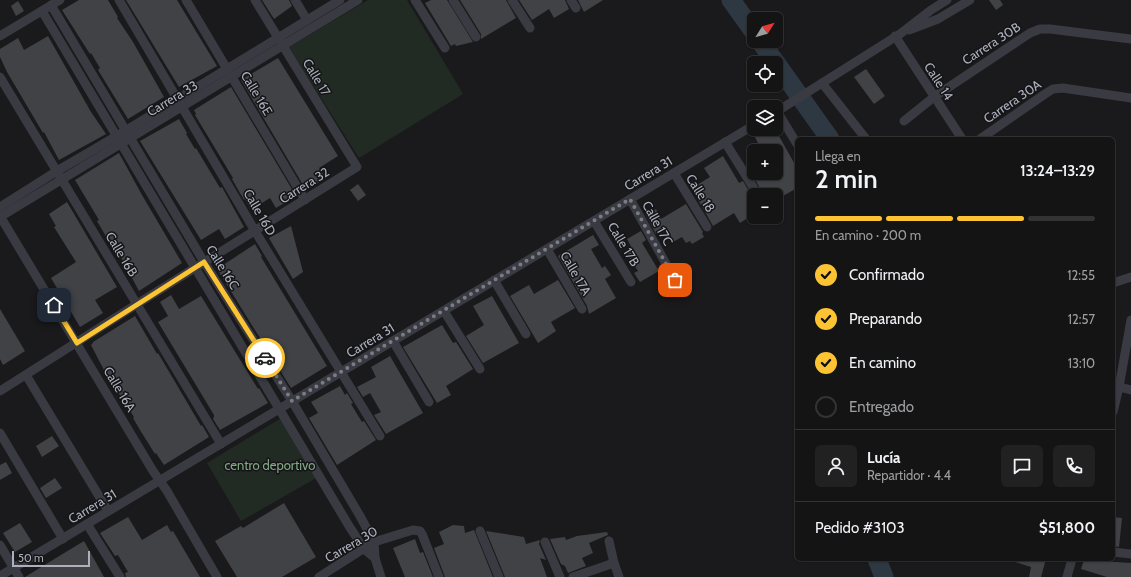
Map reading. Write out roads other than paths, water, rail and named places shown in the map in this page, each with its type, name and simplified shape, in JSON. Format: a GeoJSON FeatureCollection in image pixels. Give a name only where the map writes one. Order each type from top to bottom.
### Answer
{"type":"FeatureCollection","features":[{"type":"Feature","properties":{"kind":"street"},"geometry":{"type":"LineString","coordinates":[[0,36],[45,6],[60,0]]}},
{"type":"Feature","properties":{"kind":"street","name":"Calle 16D"},"geometry":{"type":"LineString","coordinates":[[119,0],[183,106],[255,231],[380,436]]}},
{"type":"Feature","properties":{"kind":"street","name":"Calle 16E"},"geometry":{"type":"LineString","coordinates":[[186,0],[305,200]]}},
{"type":"Feature","properties":{"kind":"street","name":"Calle 17"},"geometry":{"type":"LineString","coordinates":[[255,0],[357,167]]}},
{"type":"Feature","properties":{"kind":"street"},"geometry":{"type":"LineString","coordinates":[[295,0],[307,20]]}},
{"type":"Feature","properties":{"kind":"street","name":"Carrera 33"},"geometry":{"type":"LineString","coordinates":[[280,42],[307,20],[340,0]]}},
{"type":"Feature","properties":{"kind":"street","name":"Carrera 33"},"geometry":{"type":"LineString","coordinates":[[0,217],[62,180],[119,140],[126,130],[178,98],[229,72],[280,42],[358,0]]}},
{"type":"Feature","properties":{"kind":"street"},"geometry":{"type":"LineString","coordinates":[[416,0],[445,48]]}},
{"type":"Feature","properties":{"kind":"street"},"geometry":{"type":"LineString","coordinates":[[453,0],[476,36]]}},
{"type":"Feature","properties":{"kind":"street"},"geometry":{"type":"LineString","coordinates":[[512,0],[530,28]]}},
{"type":"Feature","properties":{"kind":"street"},"geometry":{"type":"LineString","coordinates":[[783,108],[898,35],[947,0]]}},
{"type":"Feature","properties":{"kind":"street"},"geometry":{"type":"LineString","coordinates":[[898,35],[938,20],[970,0]]}},
{"type":"Feature","properties":{"kind":"street","name":"Calle 16C"},"geometry":{"type":"LineString","coordinates":[[45,6],[126,130],[204,262],[292,401],[374,542]]}},
{"type":"Feature","properties":{"kind":"street","name":"Calle 16C"},"geometry":{"type":"LineString","coordinates":[[45,6],[119,140],[280,410],[364,548],[375,558]]}},
{"type":"Feature","properties":{"kind":"street","name":"Carrera 30B"},"geometry":{"type":"LineString","coordinates":[[904,121],[934,97],[1030,33],[1040,29],[1131,39]]}},
{"type":"Feature","properties":{"kind":"street","name":"Calle 14"},"geometry":{"type":"LineString","coordinates":[[898,35],[934,97],[961,137]]}},
{"type":"Feature","properties":{"kind":"street","name":"Carrera 33"},"geometry":{"type":"LineString","coordinates":[[0,207],[57,171],[119,140],[130,138],[183,106],[229,72]]}},
{"type":"Feature","properties":{"kind":"street","name":"Calle 16B"},"geometry":{"type":"LineString","coordinates":[[0,77],[221,444]]}},
{"type":"Feature","properties":{"kind":"street"},"geometry":{"type":"LineString","coordinates":[[820,84],[864,137]]}},
{"type":"Feature","properties":{"kind":"street","name":"Carrera 30A"},"geometry":{"type":"LineString","coordinates":[[983,137],[1053,89],[1063,88],[1131,98]]}},
{"type":"Feature","properties":{"kind":"street"},"geometry":{"type":"LineString","coordinates":[[783,116],[795,140]]}},
{"type":"Feature","properties":{"kind":"street","name":"Carrera 31"},"geometry":{"type":"LineString","coordinates":[[0,576],[280,410],[292,401],[747,129]]}},
{"type":"Feature","properties":{"kind":"street"},"geometry":{"type":"LineString","coordinates":[[725,142],[754,188]]}},
{"type":"Feature","properties":{"kind":"street","name":"Carrera 32"},"geometry":{"type":"LineString","coordinates":[[0,391],[357,167]]}},
{"type":"Feature","properties":{"kind":"street","name":"Calle 18"},"geometry":{"type":"LineString","coordinates":[[674,173],[707,227]]}},
{"type":"Feature","properties":{"kind":"street","name":"Calle 17C"},"geometry":{"type":"LineString","coordinates":[[630,199],[675,280]]}},
{"type":"Feature","properties":{"kind":"street","name":"Calle 16A"},"geometry":{"type":"LineString","coordinates":[[0,217],[217,577]]}},
{"type":"Feature","properties":{"kind":"street","name":"Calle 17B"},"geometry":{"type":"LineString","coordinates":[[594,221],[631,282]]}},
{"type":"Feature","properties":{"kind":"street","name":"Calle 17A"},"geometry":{"type":"LineString","coordinates":[[547,249],[582,309]]}},
{"type":"Feature","properties":{"kind":"street"},"geometry":{"type":"LineString","coordinates":[[1115,282],[1131,276]]}},
{"type":"Feature","properties":{"kind":"street"},"geometry":{"type":"LineString","coordinates":[[494,280],[526,334]]}},
{"type":"Feature","properties":{"kind":"street"},"geometry":{"type":"LineString","coordinates":[[444,311],[480,369]]}},
{"type":"Feature","properties":{"kind":"street"},"geometry":{"type":"LineString","coordinates":[[1115,404],[1131,320]]}},
{"type":"Feature","properties":{"kind":"street"},"geometry":{"type":"LineString","coordinates":[[393,341],[429,402]]}},
{"type":"Feature","properties":{"kind":"street"},"geometry":{"type":"LineString","coordinates":[[26,375],[108,511]]}},
{"type":"Feature","properties":{"kind":"street"},"geometry":{"type":"LineString","coordinates":[[1119,387],[1131,390]]}},
{"type":"Feature","properties":{"kind":"street"},"geometry":{"type":"LineString","coordinates":[[0,433],[63,539]]}},
{"type":"Feature","properties":{"kind":"street"},"geometry":{"type":"LineString","coordinates":[[87,524],[120,577]]}},
{"type":"Feature","properties":{"kind":"street","name":"Carrera 30"},"geometry":{"type":"LineString","coordinates":[[320,577],[374,542],[413,530],[420,532],[439,577]]}},
{"type":"Feature","properties":{"kind":"street"},"geometry":{"type":"LineString","coordinates":[[480,531],[499,577]]}},
{"type":"Feature","properties":{"kind":"street"},"geometry":{"type":"LineString","coordinates":[[609,541],[619,577]]}},
{"type":"Feature","properties":{"kind":"street"},"geometry":{"type":"LineString","coordinates":[[374,542],[375,558],[381,577]]}},
{"type":"Feature","properties":{"kind":"street"},"geometry":{"type":"LineString","coordinates":[[545,542],[560,577]]}},
{"type":"Feature","properties":{"kind":"street"},"geometry":{"type":"LineString","coordinates":[[0,545],[20,577]]}},
{"type":"Feature","properties":{"kind":"street"},"geometry":{"type":"LineString","coordinates":[[1115,552],[1131,554]]}},
{"type":"Feature","properties":{"kind":"street"},"geometry":{"type":"LineString","coordinates":[[1067,577],[1071,561]]}},
{"type":"Feature","properties":{"kind":"street"},"geometry":{"type":"LineString","coordinates":[[573,577],[614,563]]}},
{"type":"Feature","properties":{"kind":"waterway"},"geometry":{"type":"LineString","coordinates":[[731,0],[747,22]]}},
{"type":"Feature","properties":{"kind":"waterway"},"geometry":{"type":"LineString","coordinates":[[765,48],[771,56]]}},
{"type":"Feature","properties":{"kind":"waterway"},"geometry":{"type":"LineString","coordinates":[[783,73],[829,137]]}},
{"type":"Feature","properties":{"kind":"waterway"},"geometry":{"type":"LineString","coordinates":[[878,561],[884,577]]}},
{"type":"Feature","properties":{"kind":"park label","name":"centro deportivo"},"geometry":{"type":"Point","coordinates":[270,465]}}]}
